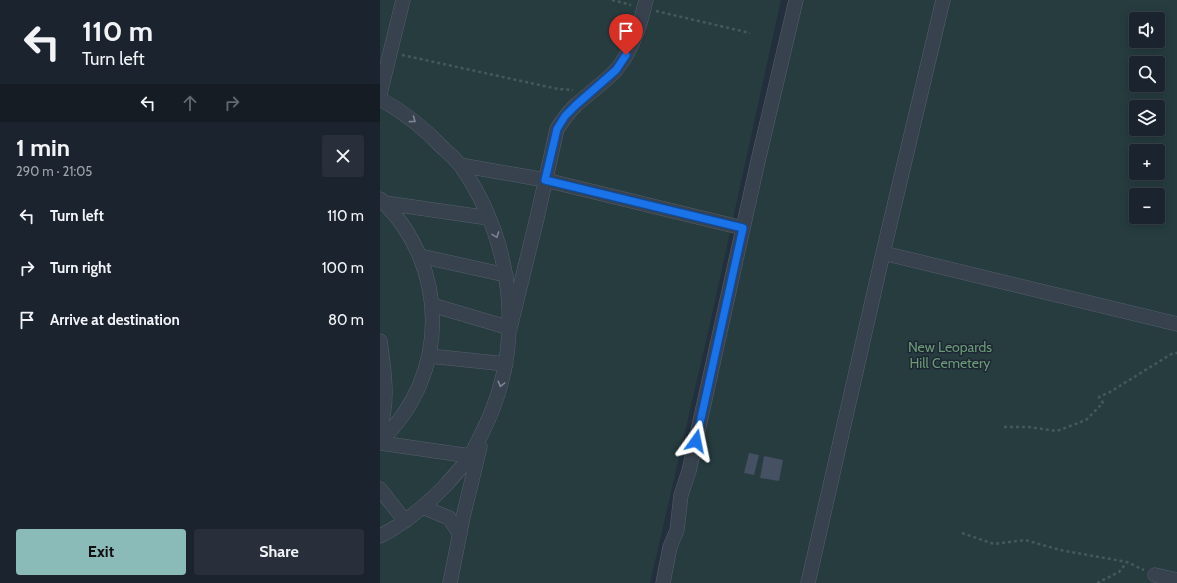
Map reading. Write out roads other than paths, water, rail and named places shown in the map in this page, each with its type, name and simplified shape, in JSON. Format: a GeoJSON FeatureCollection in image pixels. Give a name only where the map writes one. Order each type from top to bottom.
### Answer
{"type":"FeatureCollection","features":[{"type":"Feature","properties":{"kind":"lane"},"geometry":{"type":"LineString","coordinates":[[380,94],[403,0]]}},
{"type":"Feature","properties":{"kind":"lane"},"geometry":{"type":"LineString","coordinates":[[663,583],[670,547],[677,530],[681,495],[689,471],[796,0]]}},
{"type":"Feature","properties":{"kind":"lane"},"geometry":{"type":"LineString","coordinates":[[808,583],[883,253],[943,0]]}},
{"type":"Feature","properties":{"kind":"lane"},"geometry":{"type":"LineString","coordinates":[[510,328],[557,129],[565,116],[576,105],[616,70],[626,55],[639,29],[645,4]]}},
{"type":"Feature","properties":{"kind":"lane"},"geometry":{"type":"LineString","coordinates":[[380,99],[417,123],[460,165],[489,218],[497,237],[506,276],[510,304],[510,328],[506,364],[498,396],[485,427],[470,456],[456,474],[423,507],[405,521],[380,536]]}},
{"type":"Feature","properties":{"kind":"lane"},"geometry":{"type":"LineString","coordinates":[[460,165],[545,180],[743,228]]}},
{"type":"Feature","properties":{"kind":"lane"},"geometry":{"type":"LineString","coordinates":[[383,201],[489,218]]}},
{"type":"Feature","properties":{"kind":"lane"},"geometry":{"type":"LineString","coordinates":[[380,442],[396,424],[410,404],[421,381],[429,356],[432,331],[432,305],[430,288],[420,256],[402,223],[383,201]]}},
{"type":"Feature","properties":{"kind":"lane"},"geometry":{"type":"LineString","coordinates":[[883,253],[1177,324]]}},
{"type":"Feature","properties":{"kind":"lane"},"geometry":{"type":"LineString","coordinates":[[420,256],[506,276]]}},
{"type":"Feature","properties":{"kind":"lane"},"geometry":{"type":"LineString","coordinates":[[432,305],[510,328]]}},
{"type":"Feature","properties":{"kind":"lane"},"geometry":{"type":"LineString","coordinates":[[380,341],[385,382],[384,407],[380,428]]}},
{"type":"Feature","properties":{"kind":"lane"},"geometry":{"type":"LineString","coordinates":[[429,356],[506,364]]}},
{"type":"Feature","properties":{"kind":"lane"},"geometry":{"type":"LineString","coordinates":[[450,583],[485,427]]}},
{"type":"Feature","properties":{"kind":"lane"},"geometry":{"type":"LineString","coordinates":[[380,442],[470,456]]}},
{"type":"Feature","properties":{"kind":"lane"},"geometry":{"type":"LineString","coordinates":[[380,489],[405,521]]}},
{"type":"Feature","properties":{"kind":"lane"},"geometry":{"type":"LineString","coordinates":[[423,507],[449,518],[460,534]]}},
{"type":"Feature","properties":{"kind":"lane"},"geometry":{"type":"LineString","coordinates":[[1156,575],[1177,580]]}},
{"type":"Feature","properties":{"kind":"park label","name":"New Leopards Hill Cemetery"},"geometry":{"type":"Point","coordinates":[950,356]}}]}
